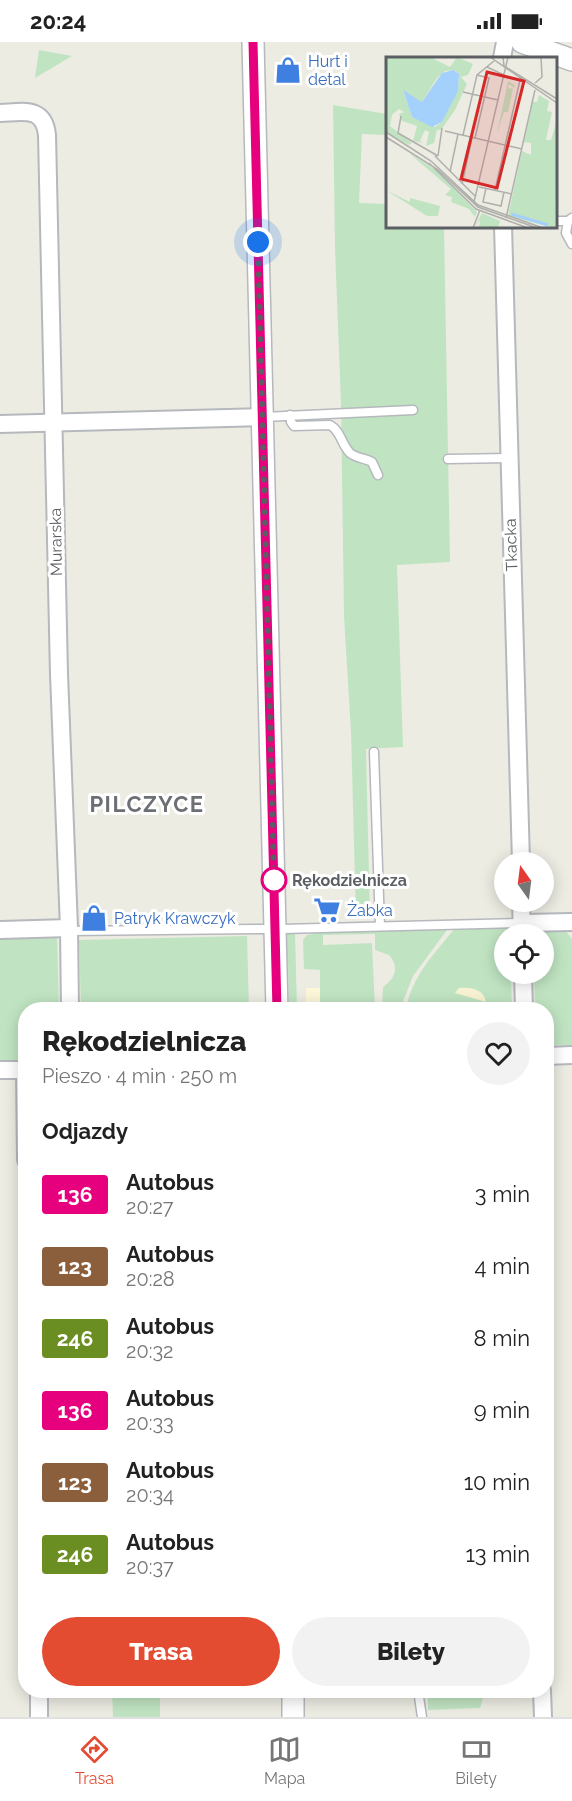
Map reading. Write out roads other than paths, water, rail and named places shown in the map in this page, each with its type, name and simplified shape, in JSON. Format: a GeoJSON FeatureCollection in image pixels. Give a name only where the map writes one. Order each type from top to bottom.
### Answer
{"type":"FeatureCollection","features":[{"type":"Feature","properties":{"kind":"street"},"geometry":{"type":"LineString","coordinates":[[253,42],[277,1002]]}},
{"type":"Feature","properties":{"kind":"street"},"geometry":{"type":"LineString","coordinates":[[502,57],[505,42]]}},
{"type":"Feature","properties":{"kind":"street"},"geometry":{"type":"LineString","coordinates":[[522,42],[572,60]]}},
{"type":"Feature","properties":{"kind":"street","name":"Murarska"},"geometry":{"type":"LineString","coordinates":[[0,113],[32,112],[42,117],[46,129],[59,674],[70,1002]]}},
{"type":"Feature","properties":{"kind":"street","name":"Tkacka"},"geometry":{"type":"LineString","coordinates":[[503,228],[521,852]]}},
{"type":"Feature","properties":{"kind":"street"},"geometry":{"type":"LineString","coordinates":[[0,424],[262,417]]}},
{"type":"Feature","properties":{"kind":"street"},"geometry":{"type":"LineString","coordinates":[[554,925],[572,922]]}},
{"type":"Feature","properties":{"kind":"street"},"geometry":{"type":"LineString","coordinates":[[0,930],[69,929]]}},
{"type":"Feature","properties":{"kind":"street"},"geometry":{"type":"LineString","coordinates":[[524,984],[525,1002]]}},
{"type":"Feature","properties":{"kind":"street"},"geometry":{"type":"LineString","coordinates":[[554,1056],[572,1055]]}},
{"type":"Feature","properties":{"kind":"street"},"geometry":{"type":"LineString","coordinates":[[0,1070],[18,1070]]}},
{"type":"Feature","properties":{"kind":"street"},"geometry":{"type":"LineString","coordinates":[[39,1698],[39,1717]]}},
{"type":"Feature","properties":{"kind":"street"},"geometry":{"type":"LineString","coordinates":[[293,1698],[293,1717]]}},
{"type":"Feature","properties":{"kind":"street"},"geometry":{"type":"LineString","coordinates":[[542,1698],[543,1717]]}},
{"type":"Feature","properties":{"kind":"lane"},"geometry":{"type":"LineString","coordinates":[[570,219],[566,233],[572,244]]}},
{"type":"Feature","properties":{"kind":"lane"},"geometry":{"type":"LineString","coordinates":[[262,417],[413,410]]}},
{"type":"Feature","properties":{"kind":"lane"},"geometry":{"type":"LineString","coordinates":[[290,415],[294,426],[335,428],[348,451],[372,462],[378,475]]}},
{"type":"Feature","properties":{"kind":"lane"},"geometry":{"type":"LineString","coordinates":[[448,459],[509,458]]}},
{"type":"Feature","properties":{"kind":"lane"},"geometry":{"type":"LineString","coordinates":[[374,752],[380,926]]}},
{"type":"Feature","properties":{"kind":"lane"},"geometry":{"type":"LineString","coordinates":[[282,929],[380,926],[494,928]]}},
{"type":"Feature","properties":{"kind":"lane"},"geometry":{"type":"LineString","coordinates":[[69,929],[266,929]]}},
{"type":"Feature","properties":{"kind":"lane"},"geometry":{"type":"LineString","coordinates":[[419,1698],[422,1717]]}},
{"type":"Feature","properties":{"kind":"place","name":"Hurt i detal"},"geometry":{"type":"Point","coordinates":[288,70]}},
{"type":"Feature","properties":{"kind":"place","name":"Rękodzielnicza"},"geometry":{"type":"Point","coordinates":[274,880]}},
{"type":"Feature","properties":{"kind":"place","name":"Żabka"},"geometry":{"type":"Point","coordinates":[327,910]}},
{"type":"Feature","properties":{"kind":"place","name":"Patryk Krawczyk"},"geometry":{"type":"Point","coordinates":[94,918]}},
{"type":"Feature","properties":{"kind":"district","name":"PILCZYCE"},"geometry":{"type":"Point","coordinates":[147,804]}}]}
